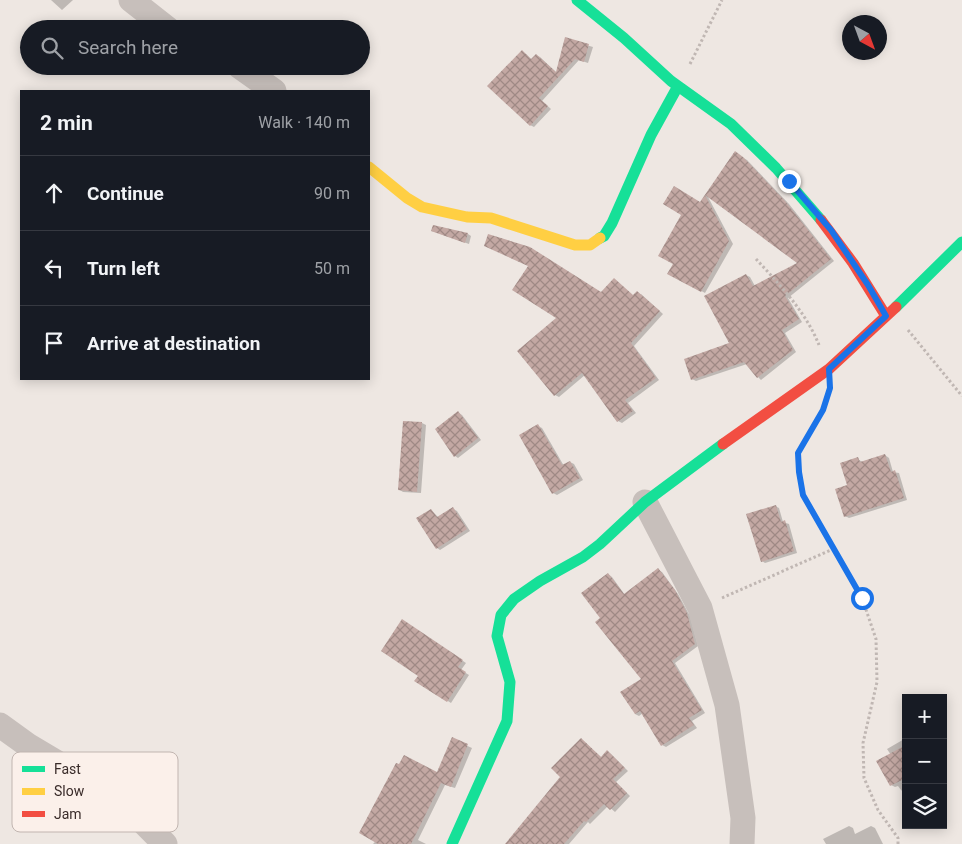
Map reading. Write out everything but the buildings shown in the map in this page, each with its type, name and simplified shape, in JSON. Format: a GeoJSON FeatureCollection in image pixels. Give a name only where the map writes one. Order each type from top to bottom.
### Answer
{"type":"FeatureCollection","features":[{"type":"Feature","properties":{"kind":"street"},"geometry":{"type":"LineString","coordinates":[[131,0],[157,20]]}},
{"type":"Feature","properties":{"kind":"street"},"geometry":{"type":"LineString","coordinates":[[577,0],[681,87],[706,104],[731,125],[789,181],[831,230],[889,313]]}},
{"type":"Feature","properties":{"kind":"street"},"geometry":{"type":"LineString","coordinates":[[252,75],[273,90]]}},
{"type":"Feature","properties":{"kind":"street"},"geometry":{"type":"LineString","coordinates":[[370,168],[407,198],[422,207],[467,217],[491,218],[575,245],[590,245],[604,236],[612,223],[651,136],[681,87]]}},
{"type":"Feature","properties":{"kind":"street"},"geometry":{"type":"LineString","coordinates":[[452,844],[507,721],[510,682],[497,636],[501,615],[514,599],[600,544],[645,502],[674,479],[829,369],[962,242]]}},
{"type":"Feature","properties":{"kind":"street"},"geometry":{"type":"LineString","coordinates":[[645,502],[700,608],[727,705],[743,818],[742,844]]}},
{"type":"Feature","properties":{"kind":"street"},"geometry":{"type":"LineString","coordinates":[[0,725],[39,752]]}},
{"type":"Feature","properties":{"kind":"street"},"geometry":{"type":"LineString","coordinates":[[153,832],[165,844]]}},
{"type":"Feature","properties":{"kind":"path"},"geometry":{"type":"LineString","coordinates":[[681,87],[691,61],[722,0]]}},
{"type":"Feature","properties":{"kind":"path"},"geometry":{"type":"LineString","coordinates":[[756,259],[789,296],[815,334],[829,369],[830,388],[823,410],[798,453],[799,472],[803,495],[862,598],[876,639],[877,682],[864,743],[864,778],[878,810],[898,838],[898,844]]}},
{"type":"Feature","properties":{"kind":"path"},"geometry":{"type":"LineString","coordinates":[[889,313],[962,396]]}},
{"type":"Feature","properties":{"kind":"path"},"geometry":{"type":"LineString","coordinates":[[700,608],[833,549]]}},
{"type":"Feature","properties":{"kind":"traffic: fast"},"geometry":{"type":"LineString","coordinates":[[577,0],[624,38],[671,81],[731,124],[776,168],[821,220]]}},
{"type":"Feature","properties":{"kind":"traffic: fast"},"geometry":{"type":"LineString","coordinates":[[600,238],[604,236],[612,223],[651,135],[678,86]]}},
{"type":"Feature","properties":{"kind":"traffic: fast"},"geometry":{"type":"LineString","coordinates":[[896,307],[962,242]]}},
{"type":"Feature","properties":{"kind":"traffic: fast"},"geometry":{"type":"LineString","coordinates":[[452,844],[507,721],[510,682],[497,636],[501,615],[514,599],[540,581],[583,557],[600,544],[645,502],[723,444]]}},
{"type":"Feature","properties":{"kind":"traffic: slow"},"geometry":{"type":"LineString","coordinates":[[370,168],[407,198],[422,207],[467,217],[491,218],[575,245],[590,245],[600,238]]}},
{"type":"Feature","properties":{"kind":"traffic: jam"},"geometry":{"type":"LineString","coordinates":[[821,220],[853,263],[886,316]]}},
{"type":"Feature","properties":{"kind":"traffic: jam"},"geometry":{"type":"LineString","coordinates":[[723,444],[829,369],[896,307]]}},
{"type":"Feature","properties":{"kind":"route"},"geometry":{"type":"LineString","coordinates":[[789,181],[831,230],[868,285],[886,316],[829,369],[830,388],[823,410],[798,453],[803,495],[862,598]]}}]}
